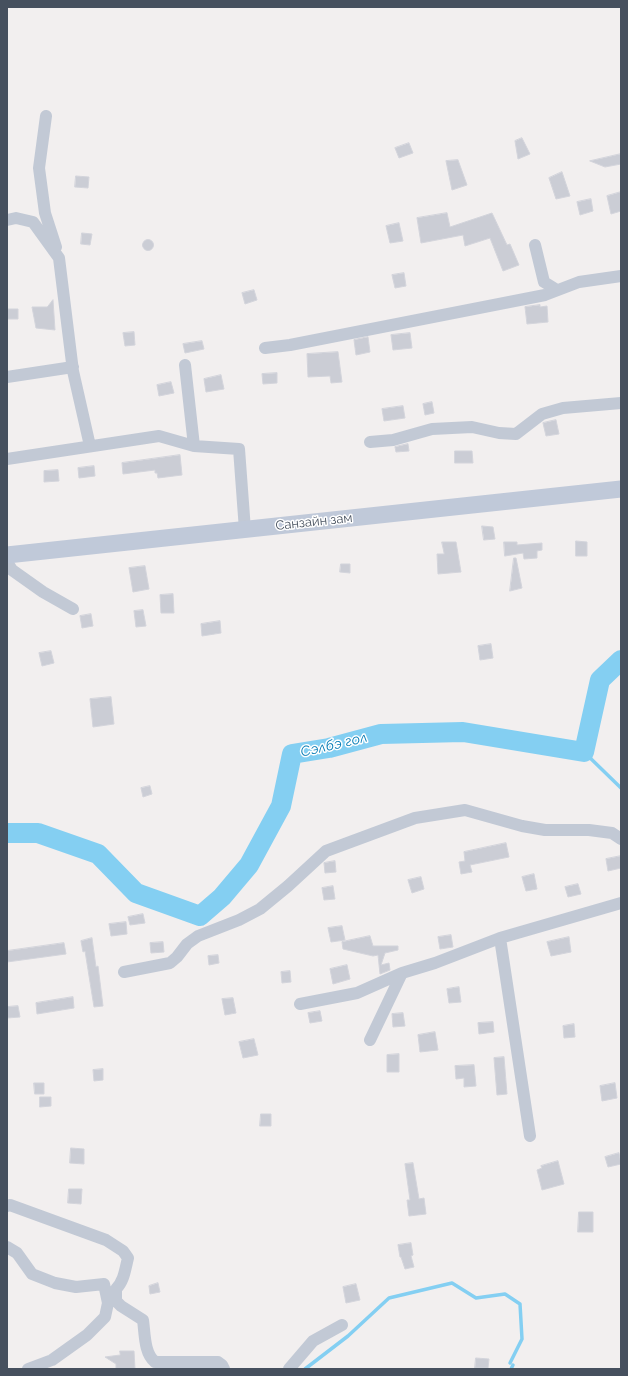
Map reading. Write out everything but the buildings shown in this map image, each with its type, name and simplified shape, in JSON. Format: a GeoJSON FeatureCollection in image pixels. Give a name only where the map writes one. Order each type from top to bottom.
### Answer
{"type":"FeatureCollection","features":[{"type":"Feature","properties":{"kind":"main road","name":"Санзайн зам"},"geometry":{"type":"LineString","coordinates":[[7,555],[621,489]]}},
{"type":"Feature","properties":{"kind":"street"},"geometry":{"type":"LineString","coordinates":[[46,116],[39,168],[45,213],[59,258],[73,367],[90,446]]}},
{"type":"Feature","properties":{"kind":"street"},"geometry":{"type":"LineString","coordinates":[[7,220],[16,218],[33,222],[59,258]]}},
{"type":"Feature","properties":{"kind":"street"},"geometry":{"type":"LineString","coordinates":[[535,245],[544,282],[557,290]]}},
{"type":"Feature","properties":{"kind":"street"},"geometry":{"type":"LineString","coordinates":[[265,348],[290,345],[545,295],[579,282],[621,276]]}},
{"type":"Feature","properties":{"kind":"street"},"geometry":{"type":"LineString","coordinates":[[184,365],[194,446]]}},
{"type":"Feature","properties":{"kind":"street"},"geometry":{"type":"LineString","coordinates":[[7,377],[73,367]]}},
{"type":"Feature","properties":{"kind":"street"},"geometry":{"type":"LineString","coordinates":[[370,442],[393,440],[438,428],[472,427],[516,434],[542,414],[562,408],[621,403]]}},
{"type":"Feature","properties":{"kind":"street"},"geometry":{"type":"LineString","coordinates":[[7,459],[159,436],[194,446],[239,449],[245,530]]}},
{"type":"Feature","properties":{"kind":"street"},"geometry":{"type":"LineString","coordinates":[[7,562],[12,570],[24,579],[73,609]]}},
{"type":"Feature","properties":{"kind":"street"},"geometry":{"type":"LineString","coordinates":[[124,972],[170,963],[177,957],[187,944],[198,936],[239,920],[260,909],[288,886],[326,850],[415,818],[465,810],[522,826],[545,830],[589,830],[612,833],[621,839]]}},
{"type":"Feature","properties":{"kind":"street"},"geometry":{"type":"LineString","coordinates":[[300,1004],[357,993],[402,973],[435,963],[500,938],[621,903]]}},
{"type":"Feature","properties":{"kind":"street"},"geometry":{"type":"LineString","coordinates":[[500,938],[530,1136]]}},
{"type":"Feature","properties":{"kind":"street"},"geometry":{"type":"LineString","coordinates":[[370,1040],[402,973]]}},
{"type":"Feature","properties":{"kind":"street"},"geometry":{"type":"LineString","coordinates":[[7,1206],[10,1205],[106,1240],[123,1251],[128,1258],[124,1276],[120,1285],[116,1289],[116,1301],[120,1306],[143,1320],[147,1349],[151,1359],[155,1362],[218,1362],[224,1369]]}},
{"type":"Feature","properties":{"kind":"street"},"geometry":{"type":"LineString","coordinates":[[7,1247],[17,1253],[32,1274],[55,1283],[76,1287],[104,1284],[108,1303],[105,1317],[88,1335],[52,1360],[28,1369]]}},
{"type":"Feature","properties":{"kind":"street"},"geometry":{"type":"LineString","coordinates":[[289,1369],[313,1342],[342,1324]]}},
{"type":"Feature","properties":{"kind":"waterway","name":"Сэлбэ гол"},"geometry":{"type":"LineString","coordinates":[[7,833],[38,833],[98,854],[136,893],[200,916],[222,897],[249,865],[281,806],[292,754],[329,748],[381,734],[463,732],[584,752],[600,680],[621,660]]}},
{"type":"Feature","properties":{"kind":"waterway"},"geometry":{"type":"LineString","coordinates":[[584,752],[621,788]]}},
{"type":"Feature","properties":{"kind":"waterway"},"geometry":{"type":"LineString","coordinates":[[305,1369],[348,1336],[389,1298],[452,1283],[476,1298],[505,1294],[520,1304],[522,1339],[510,1363]]}},
{"type":"Feature","properties":{"kind":"waterway"},"geometry":{"type":"LineString","coordinates":[[511,1369],[513,1365]]}}]}
